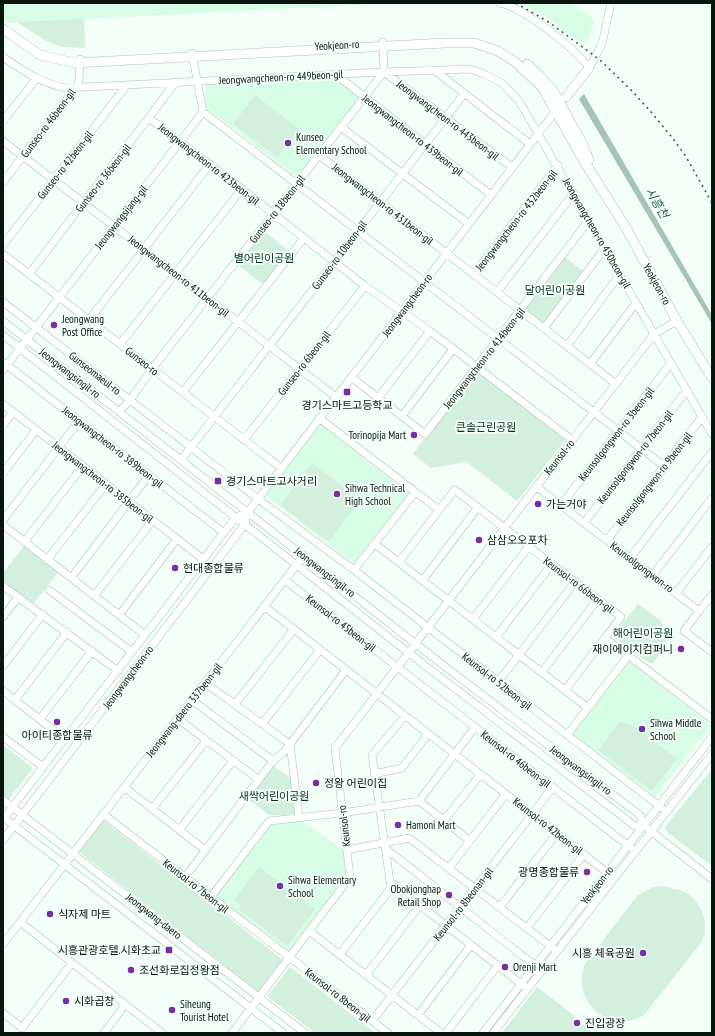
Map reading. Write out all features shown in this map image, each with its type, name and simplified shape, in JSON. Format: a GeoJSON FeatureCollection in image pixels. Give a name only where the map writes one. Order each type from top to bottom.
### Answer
{"type":"FeatureCollection","features":[{"type":"Feature","properties":{"kind":"main road","name":"Yeokjeon-ro"},"geometry":{"type":"LineString","coordinates":[[3,23],[44,51],[58,57],[80,61]]}},
{"type":"Feature","properties":{"kind":"main road","name":"Yeokjeon-ro"},"geometry":{"type":"LineString","coordinates":[[3,29],[40,55],[62,61],[383,45],[447,39],[469,39],[494,45],[521,59],[542,77],[554,92],[582,142],[602,190],[625,226],[677,321],[712,378]]}},
{"type":"Feature","properties":{"kind":"main road"},"geometry":{"type":"LineString","coordinates":[[561,104],[589,68]]}},
{"type":"Feature","properties":{"kind":"street"},"geometry":{"type":"LineString","coordinates":[[500,3],[508,4],[534,19],[573,51],[589,68],[602,44],[611,3]]}},
{"type":"Feature","properties":{"kind":"street"},"geometry":{"type":"LineString","coordinates":[[383,45],[384,72]]}},
{"type":"Feature","properties":{"kind":"street"},"geometry":{"type":"LineString","coordinates":[[192,55],[203,112],[664,466]]}},
{"type":"Feature","properties":{"kind":"street","name":"Jeongwangcheon-ro 449beon-gil"},"geometry":{"type":"LineString","coordinates":[[3,58],[36,79],[65,88],[335,74],[470,70],[477,71],[502,83],[519,101],[539,133]]}},
{"type":"Feature","properties":{"kind":"street","name":"Gunseo-ro 46beon-gil"},"geometry":{"type":"LineString","coordinates":[[3,182],[76,87],[79,81],[80,61]]}},
{"type":"Feature","properties":{"kind":"street"},"geometry":{"type":"LineString","coordinates":[[434,70],[530,144]]}},
{"type":"Feature","properties":{"kind":"street","name":"Gunseo-ro 18beon-gil"},"geometry":{"type":"LineString","coordinates":[[152,369],[384,72]]}},
{"type":"Feature","properties":{"kind":"street","name":"Jeongwangcheon-ro 443beon-gil"},"geometry":{"type":"LineString","coordinates":[[384,72],[512,168]]}},
{"type":"Feature","properties":{"kind":"street","name":"Jeongwangcheon-ro 439beon-gil"},"geometry":{"type":"LineString","coordinates":[[335,74],[491,195]]}},
{"type":"Feature","properties":{"kind":"street"},"geometry":{"type":"LineString","coordinates":[[3,121],[36,79]]}},
{"type":"Feature","properties":{"kind":"street","name":"Gunseo-ro 36beon-gil"},"geometry":{"type":"LineString","coordinates":[[29,274],[176,82]]}},
{"type":"Feature","properties":{"kind":"street","name":"Gunseo-ro 42beon-gil"},"geometry":{"type":"LineString","coordinates":[[3,245],[127,85]]}},
{"type":"Feature","properties":{"kind":"street","name":"Gunseo-ro 10beon-gil"},"geometry":{"type":"LineString","coordinates":[[214,417],[464,94]]}},
{"type":"Feature","properties":{"kind":"street","name":"Jeongwangcheon-ro"},"geometry":{"type":"LineString","coordinates":[[3,840],[245,524],[248,512],[281,468],[561,104]]}},
{"type":"Feature","properties":{"kind":"street","name":"Jeongwangsijang-gil"},"geometry":{"type":"LineString","coordinates":[[4,365],[20,348],[203,112]]}},
{"type":"Feature","properties":{"kind":"street","name":"Jeongwangcheon-ro 423beon-gil"},"geometry":{"type":"LineString","coordinates":[[149,118],[365,286],[430,331],[572,440]]}},
{"type":"Feature","properties":{"kind":"street"},"geometry":{"type":"LineString","coordinates":[[341,127],[469,224]]}},
{"type":"Feature","properties":{"kind":"street","name":"Jeongwangcheon-ro 450beon-gil"},"geometry":{"type":"LineString","coordinates":[[539,133],[712,434]]}},
{"type":"Feature","properties":{"kind":"street","name":"Jeongwangcheon-ro 411beon-gil"},"geometry":{"type":"LineString","coordinates":[[3,141],[336,397]]}},
{"type":"Feature","properties":{"kind":"street","name":"Jeongwangcheon-ro 431beon-gil"},"geometry":{"type":"LineString","coordinates":[[319,155],[446,253]]}},
{"type":"Feature","properties":{"kind":"street"},"geometry":{"type":"LineString","coordinates":[[89,320],[210,164]]}},
{"type":"Feature","properties":{"kind":"street","name":"Jeongwangcheon-ro 432beon-gil"},"geometry":{"type":"LineString","coordinates":[[474,274],[558,166]]}},
{"type":"Feature","properties":{"kind":"street"},"geometry":{"type":"LineString","coordinates":[[120,344],[242,189]]}},
{"type":"Feature","properties":{"kind":"street"},"geometry":{"type":"LineString","coordinates":[[498,292],[574,194]]}},
{"type":"Feature","properties":{"kind":"street","name":"Jeongwangcheon-ro 414beon-gil"},"geometry":{"type":"LineString","coordinates":[[352,377],[425,434],[589,220]]}},
{"type":"Feature","properties":{"kind":"street"},"geometry":{"type":"LineString","coordinates":[[183,392],[304,238]]}},
{"type":"Feature","properties":{"kind":"street"},"geometry":{"type":"LineString","coordinates":[[544,328],[605,248]]}},
{"type":"Feature","properties":{"kind":"street","name":"Jeongwangcheon-ro 432beon-gil"},"geometry":{"type":"LineString","coordinates":[[446,253],[616,384]]}},
{"type":"Feature","properties":{"kind":"street","name":"Gunseo-ro"},"geometry":{"type":"LineString","coordinates":[[3,254],[281,468]]}},
{"type":"Feature","properties":{"kind":"street"},"geometry":{"type":"LineString","coordinates":[[567,346],[620,274]]}},
{"type":"Feature","properties":{"kind":"street","name":"Gunseo-ro 6beon-gil"},"geometry":{"type":"LineString","coordinates":[[244,440],[365,286]]}},
{"type":"Feature","properties":{"kind":"street","name":"Gunseomaeul-ro"},"geometry":{"type":"LineString","coordinates":[[3,302],[258,499],[354,570]]}},
{"type":"Feature","properties":{"kind":"street"},"geometry":{"type":"LineString","coordinates":[[590,364],[636,303]]}},
{"type":"Feature","properties":{"kind":"street","name":"Jeongwangsingil-ro"},"geometry":{"type":"LineString","coordinates":[[3,321],[416,643],[641,816],[643,825],[712,879]]}},
{"type":"Feature","properties":{"kind":"street","name":"Keunsol-ro"},"geometry":{"type":"LineString","coordinates":[[232,1033],[350,877],[335,748],[654,334],[677,321]]}},
{"type":"Feature","properties":{"kind":"street"},"geometry":{"type":"LineString","coordinates":[[378,398],[430,331]]}},
{"type":"Feature","properties":{"kind":"street","name":"Jeongwangsingil-ro"},"geometry":{"type":"LineString","coordinates":[[3,335],[409,652],[635,826],[643,825]]}},
{"type":"Feature","properties":{"kind":"street"},"geometry":{"type":"LineString","coordinates":[[402,416],[453,349]]}},
{"type":"Feature","properties":{"kind":"street","name":"Keunsolgongwon-ro 3beon-gil"},"geometry":{"type":"LineString","coordinates":[[561,505],[671,363]]}},
{"type":"Feature","properties":{"kind":"street","name":"Jeongwangcheon-ro 389beon-gil"},"geometry":{"type":"LineString","coordinates":[[4,365],[224,533]]}},
{"type":"Feature","properties":{"kind":"street","name":"Gunseomaeul-ro"},"geometry":{"type":"LineString","coordinates":[[119,412],[130,400],[152,369]]}},
{"type":"Feature","properties":{"kind":"street","name":"Keunsolgongwon-ro 7beon-gil"},"geometry":{"type":"LineString","coordinates":[[584,523],[687,390]]}},
{"type":"Feature","properties":{"kind":"street","name":"Jeongwangcheon-ro 385beon-gil"},"geometry":{"type":"LineString","coordinates":[[3,404],[203,559]]}},
{"type":"Feature","properties":{"kind":"street"},"geometry":{"type":"LineString","coordinates":[[3,425],[13,412]]}},
{"type":"Feature","properties":{"kind":"street"},"geometry":{"type":"LineString","coordinates":[[181,460],[214,417]]}},
{"type":"Feature","properties":{"kind":"street","name":"Keunsolgongwon-ro 9beon-gil"},"geometry":{"type":"LineString","coordinates":[[607,540],[702,417]]}},
{"type":"Feature","properties":{"kind":"street"},"geometry":{"type":"LineString","coordinates":[[319,418],[439,510],[399,562]]}},
{"type":"Feature","properties":{"kind":"street"},"geometry":{"type":"LineString","coordinates":[[3,520],[79,421]]}},
{"type":"Feature","properties":{"kind":"street"},"geometry":{"type":"LineString","coordinates":[[3,473],[36,430]]}},
{"type":"Feature","properties":{"kind":"street"},"geometry":{"type":"LineString","coordinates":[[630,558],[712,452]]}},
{"type":"Feature","properties":{"kind":"street"},"geometry":{"type":"LineString","coordinates":[[24,542],[83,466]]}},
{"type":"Feature","properties":{"kind":"street"},"geometry":{"type":"LineString","coordinates":[[71,578],[149,475]]}},
{"type":"Feature","properties":{"kind":"street"},"geometry":{"type":"LineString","coordinates":[[47,560],[106,484]]}},
{"type":"Feature","properties":{"kind":"street","name":"Keunsolgongwon-ro"},"geometry":{"type":"LineString","coordinates":[[537,487],[699,611]]}},
{"type":"Feature","properties":{"kind":"street","name":"Keunsol-ro 66beon-gil"},"geometry":{"type":"LineString","coordinates":[[439,510],[455,490],[598,599],[621,617],[605,638]]}},
{"type":"Feature","properties":{"kind":"street"},"geometry":{"type":"LineString","coordinates":[[354,570],[416,492]]}},
{"type":"Feature","properties":{"kind":"street"},"geometry":{"type":"LineString","coordinates":[[653,575],[712,498]]}},
{"type":"Feature","properties":{"kind":"street"},"geometry":{"type":"LineString","coordinates":[[423,580],[478,507]]}},
{"type":"Feature","properties":{"kind":"street","name":"Jeongwangcheon-ro"},"geometry":{"type":"LineString","coordinates":[[3,818],[236,517],[248,512]]}},
{"type":"Feature","properties":{"kind":"street"},"geometry":{"type":"LineString","coordinates":[[94,596],[152,520]]}},
{"type":"Feature","properties":{"kind":"street"},"geometry":{"type":"LineString","coordinates":[[3,525],[145,635]]}},
{"type":"Feature","properties":{"kind":"street"},"geometry":{"type":"LineString","coordinates":[[119,615],[177,539]]}},
{"type":"Feature","properties":{"kind":"street"},"geometry":{"type":"LineString","coordinates":[[374,544],[423,580],[588,708]]}},
{"type":"Feature","properties":{"kind":"street"},"geometry":{"type":"LineString","coordinates":[[473,619],[529,546]]}},
{"type":"Feature","properties":{"kind":"street"},"geometry":{"type":"LineString","coordinates":[[676,594],[712,547]]}},
{"type":"Feature","properties":{"kind":"street","name":"Jeongwang-daero 337beon-gil"},"geometry":{"type":"LineString","coordinates":[[3,944],[304,555]]}},
{"type":"Feature","properties":{"kind":"street"},"geometry":{"type":"LineString","coordinates":[[496,637],[552,564]]}},
{"type":"Feature","properties":{"kind":"street","name":"Keunsol-ro 52beon-gil"},"geometry":{"type":"LineString","coordinates":[[354,570],[666,812]]}},
{"type":"Feature","properties":{"kind":"street","name":"Keunsol-ro 45beon-gil"},"geometry":{"type":"LineString","coordinates":[[284,580],[398,667]]}},
{"type":"Feature","properties":{"kind":"street"},"geometry":{"type":"LineString","coordinates":[[498,682],[575,582]]}},
{"type":"Feature","properties":{"kind":"street"},"geometry":{"type":"LineString","coordinates":[[3,586],[118,670]]}},
{"type":"Feature","properties":{"kind":"street","name":"Jeongwangcheon-ro"},"geometry":{"type":"LineString","coordinates":[[49,590],[132,652]]}},
{"type":"Feature","properties":{"kind":"street"},"geometry":{"type":"LineString","coordinates":[[710,648],[684,631],[712,595]]}},
{"type":"Feature","properties":{"kind":"street"},"geometry":{"type":"LineString","coordinates":[[3,617],[18,597]]}},
{"type":"Feature","properties":{"kind":"street"},"geometry":{"type":"LineString","coordinates":[[542,672],[598,599]]}},
{"type":"Feature","properties":{"kind":"street","name":"Keunsol-ro 42beon-gil"},"geometry":{"type":"LineString","coordinates":[[264,606],[614,878]]}},
{"type":"Feature","properties":{"kind":"street"},"geometry":{"type":"LineString","coordinates":[[3,666],[43,614]]}},
{"type":"Feature","properties":{"kind":"street"},"geometry":{"type":"LineString","coordinates":[[235,704],[294,629]]}},
{"type":"Feature","properties":{"kind":"street"},"geometry":{"type":"LineString","coordinates":[[15,700],[67,632]]}},
{"type":"Feature","properties":{"kind":"street"},"geometry":{"type":"LineString","coordinates":[[565,690],[605,638],[712,719]]}},
{"type":"Feature","properties":{"kind":"street"},"geometry":{"type":"LineString","coordinates":[[262,724],[320,650]]}},
{"type":"Feature","properties":{"kind":"street"},"geometry":{"type":"LineString","coordinates":[[40,719],[92,651]]}},
{"type":"Feature","properties":{"kind":"street"},"geometry":{"type":"LineString","coordinates":[[567,735],[628,656]]}},
{"type":"Feature","properties":{"kind":"street","name":"Keunsol-ro 46beon-gil"},"geometry":{"type":"LineString","coordinates":[[398,667],[635,851]]}},
{"type":"Feature","properties":{"kind":"street"},"geometry":{"type":"LineString","coordinates":[[185,877],[258,780],[273,761],[284,752],[346,670]]}},
{"type":"Feature","properties":{"kind":"street"},"geometry":{"type":"LineString","coordinates":[[205,683],[290,744],[299,817]]}},
{"type":"Feature","properties":{"kind":"street"},"geometry":{"type":"LineString","coordinates":[[3,691],[65,738]]}},
{"type":"Feature","properties":{"kind":"street"},"geometry":{"type":"LineString","coordinates":[[192,700],[273,761]]}},
{"type":"Feature","properties":{"kind":"street"},"geometry":{"type":"LineString","coordinates":[[340,954],[391,888],[372,755],[405,716]]}},
{"type":"Feature","properties":{"kind":"street"},"geometry":{"type":"LineString","coordinates":[[177,718],[258,780]]}},
{"type":"Feature","properties":{"kind":"street"},"geometry":{"type":"LineString","coordinates":[[419,801],[475,727]]}},
{"type":"Feature","properties":{"kind":"street"},"geometry":{"type":"LineString","coordinates":[[374,774],[402,768],[428,734]]}},
{"type":"Feature","properties":{"kind":"street"},"geometry":{"type":"LineString","coordinates":[[3,737],[43,768]]}},
{"type":"Feature","properties":{"kind":"street","name":"Yeokjeon-ro"},"geometry":{"type":"LineString","coordinates":[[493,1033],[527,988],[550,946],[712,737]]}},
{"type":"Feature","properties":{"kind":"street"},"geometry":{"type":"LineString","coordinates":[[152,810],[206,741]]}},
{"type":"Feature","properties":{"kind":"street","name":"Yeokjeon-ro"},"geometry":{"type":"LineString","coordinates":[[483,1033],[521,984],[556,951],[712,754]]}},
{"type":"Feature","properties":{"kind":"street"},"geometry":{"type":"LineString","coordinates":[[179,830],[233,761]]}},
{"type":"Feature","properties":{"kind":"street"},"geometry":{"type":"LineString","coordinates":[[444,820],[481,774]]}},
{"type":"Feature","properties":{"kind":"street"},"geometry":{"type":"LineString","coordinates":[[124,787],[205,850]]}},
{"type":"Feature","properties":{"kind":"street","name":"Keunsol-ro 8beonan-gil"},"geometry":{"type":"LineString","coordinates":[[372,1021],[553,787]]}},
{"type":"Feature","properties":{"kind":"street"},"geometry":{"type":"LineString","coordinates":[[449,868],[506,794]]}},
{"type":"Feature","properties":{"kind":"street","name":"Jeongwang-daero"},"geometry":{"type":"LineString","coordinates":[[3,800],[305,1033]]}},
{"type":"Feature","properties":{"kind":"street"},"geometry":{"type":"LineString","coordinates":[[211,897],[268,821],[342,813],[379,806],[419,801],[470,840]]}},
{"type":"Feature","properties":{"kind":"street","name":"Keunsol-ro 7beon-gil"},"geometry":{"type":"LineString","coordinates":[[103,814],[289,957]]}},
{"type":"Feature","properties":{"kind":"street","name":"Jeongwang-daero"},"geometry":{"type":"LineString","coordinates":[[3,818],[283,1033]]}},
{"type":"Feature","properties":{"kind":"street"},"geometry":{"type":"LineString","coordinates":[[500,908],[557,833]]}},
{"type":"Feature","properties":{"kind":"street"},"geometry":{"type":"LineString","coordinates":[[347,850],[385,845],[409,838],[556,951]]}},
{"type":"Feature","properties":{"kind":"street"},"geometry":{"type":"LineString","coordinates":[[385,845],[460,907],[538,968]]}},
{"type":"Feature","properties":{"kind":"street"},"geometry":{"type":"LineString","coordinates":[[527,928],[584,854]]}},
{"type":"Feature","properties":{"kind":"street"},"geometry":{"type":"LineString","coordinates":[[390,882],[527,988]]}},
{"type":"Feature","properties":{"kind":"street"},"geometry":{"type":"LineString","coordinates":[[366,975],[420,905]]}},
{"type":"Feature","properties":{"kind":"street"},"geometry":{"type":"LineString","coordinates":[[20,922],[162,1033]]}},
{"type":"Feature","properties":{"kind":"street"},"geometry":{"type":"LineString","coordinates":[[310,931],[441,1033]]}},
{"type":"Feature","properties":{"kind":"street"},"geometry":{"type":"LineString","coordinates":[[418,1015],[471,945]]}},
{"type":"Feature","properties":{"kind":"street","name":"Keunsol-ro 8beon-gil"},"geometry":{"type":"LineString","coordinates":[[289,957],[388,1033]]}},
{"type":"Feature","properties":{"kind":"street"},"geometry":{"type":"LineString","coordinates":[[3,1013],[22,1028],[72,963]]}},
{"type":"Feature","properties":{"kind":"street"},"geometry":{"type":"LineString","coordinates":[[446,1033],[498,966]]}},
{"type":"Feature","properties":{"kind":"street"},"geometry":{"type":"LineString","coordinates":[[104,1033],[125,1005]]}},
{"type":"Feature","properties":{"kind":"shaded area"},"geometry":{"type":"Polygon","coordinates":[[[3,3],[392,3],[8,23],[3,19],[3,3]]]}},
{"type":"Feature","properties":{"kind":"shaded area"},"geometry":{"type":"Polygon","coordinates":[[[521,3],[572,3],[594,20],[588,41],[581,43],[549,19],[521,3]]]}},
{"type":"Feature","properties":{"kind":"shaded area","name":"Kunseo Elementary School"},"geometry":{"type":"Polygon","coordinates":[[[334,76],[360,97],[298,178],[206,108],[205,84],[334,76]]]}},
{"type":"Feature","properties":{"kind":"shaded area"},"geometry":{"type":"Polygon","coordinates":[[[584,94],[712,315],[712,324],[579,99],[584,94]]]}},
{"type":"Feature","properties":{"kind":"shaded area","name":"Sihwa Technical High School"},"geometry":{"type":"Polygon","coordinates":[[[320,424],[409,493],[354,564],[265,495],[320,424]]]}},
{"type":"Feature","properties":{"kind":"shaded area","name":"Sihwa Middle School"},"geometry":{"type":"Polygon","coordinates":[[[629,661],[711,725],[655,797],[572,733],[629,661]]]}},
{"type":"Feature","properties":{"kind":"shaded area","name":"Sihwa Elementary School"},"geometry":{"type":"Polygon","coordinates":[[[301,820],[343,850],[346,877],[289,952],[215,896],[269,825],[301,820]]]}},
{"type":"Feature","properties":{"kind":"green space"},"geometry":{"type":"Polygon","coordinates":[[[84,19],[85,48],[62,47],[44,40],[17,22],[84,19]]]}},
{"type":"Feature","properties":{"kind":"green space"},"geometry":{"type":"Polygon","coordinates":[[[255,95],[299,129],[277,157],[233,124],[255,95]]]}},
{"type":"Feature","properties":{"kind":"green space","name":"별어린이공원"},"geometry":{"type":"Polygon","coordinates":[[[264,231],[290,252],[264,285],[238,265],[264,231]]]}},
{"type":"Feature","properties":{"kind":"green space","name":"달어린이공원"},"geometry":{"type":"Polygon","coordinates":[[[565,257],[584,272],[544,324],[542,324],[525,312],[525,309],[565,257]]]}},
{"type":"Feature","properties":{"kind":"green space","name":"큰솔근린공원"},"geometry":{"type":"Polygon","coordinates":[[[476,370],[566,439],[517,501],[467,462],[431,468],[413,454],[476,370]]]}},
{"type":"Feature","properties":{"kind":"green space"},"geometry":{"type":"Polygon","coordinates":[[[312,463],[360,500],[329,542],[280,505],[312,463]]]}},
{"type":"Feature","properties":{"kind":"green space"},"geometry":{"type":"Polygon","coordinates":[[[24,546],[58,572],[33,604],[3,581],[3,573],[24,546]]]}},
{"type":"Feature","properties":{"kind":"green space","name":"해어린이공원"},"geometry":{"type":"Polygon","coordinates":[[[638,604],[661,621],[667,645],[653,663],[649,663],[615,638],[614,634],[638,604]]]}},
{"type":"Feature","properties":{"kind":"green space"},"geometry":{"type":"Polygon","coordinates":[[[619,722],[634,726],[677,759],[652,791],[598,750],[619,722]]]}},
{"type":"Feature","properties":{"kind":"green space"},"geometry":{"type":"Polygon","coordinates":[[[3,745],[33,768],[9,799],[3,794],[3,745]]]}},
{"type":"Feature","properties":{"kind":"green space","name":"새싹어린이공원"},"geometry":{"type":"Polygon","coordinates":[[[273,766],[291,778],[295,815],[269,815],[248,799],[273,766]]]}},
{"type":"Feature","properties":{"kind":"green space"},"geometry":{"type":"Polygon","coordinates":[[[712,769],[712,866],[667,832],[665,827],[712,769]]]}},
{"type":"Feature","properties":{"kind":"green space"},"geometry":{"type":"Polygon","coordinates":[[[103,820],[283,960],[258,992],[78,851],[103,820]]]}},
{"type":"Feature","properties":{"kind":"green space"},"geometry":{"type":"Polygon","coordinates":[[[259,867],[315,909],[287,946],[238,909],[241,905],[234,900],[259,867]]]}},
{"type":"Feature","properties":{"kind":"green space","name":"시흥 체육공원"},"geometry":{"type":"Polygon","coordinates":[[[663,886],[684,892],[697,903],[703,914],[705,934],[701,943],[644,1015],[631,1020],[618,1021],[606,1018],[596,1011],[588,1001],[583,990],[582,977],[585,964],[637,896],[653,887],[663,886]]]}},
{"type":"Feature","properties":{"kind":"green space"},"geometry":{"type":"Polygon","coordinates":[[[290,967],[375,1033],[315,1033],[267,996],[290,967]]]}},
{"type":"Feature","properties":{"kind":"green space"},"geometry":{"type":"Polygon","coordinates":[[[537,987],[571,1013],[578,1021],[593,1033],[502,1033],[537,987]]]}},
{"type":"Feature","properties":{"kind":"railway"},"geometry":{"type":"LineString","coordinates":[[516,3],[550,23],[600,60],[631,90],[652,113],[685,155],[712,203]]}},
{"type":"Feature","properties":{"kind":"place","name":"Kunseo Elementary School"},"geometry":{"type":"Point","coordinates":[288,143]}},
{"type":"Feature","properties":{"kind":"place","name":"Jeongwang Post Office"},"geometry":{"type":"Point","coordinates":[54,325]}},
{"type":"Feature","properties":{"kind":"place","name":"경기스마트고등학교"},"geometry":{"type":"Point","coordinates":[347,392]}},
{"type":"Feature","properties":{"kind":"place","name":"Torinopija Mart"},"geometry":{"type":"Point","coordinates":[414,435]}},
{"type":"Feature","properties":{"kind":"place","name":"경기스마트고사거리"},"geometry":{"type":"Point","coordinates":[218,481]}},
{"type":"Feature","properties":{"kind":"place","name":"Sihwa Technical High School"},"geometry":{"type":"Point","coordinates":[337,494]}},
{"type":"Feature","properties":{"kind":"place","name":"가는거야"},"geometry":{"type":"Point","coordinates":[538,504]}},
{"type":"Feature","properties":{"kind":"place","name":"삼삼오오포차"},"geometry":{"type":"Point","coordinates":[479,540]}},
{"type":"Feature","properties":{"kind":"place","name":"현대종합물류"},"geometry":{"type":"Point","coordinates":[175,568]}},
{"type":"Feature","properties":{"kind":"place","name":"재이에이치컴퍼니"},"geometry":{"type":"Point","coordinates":[681,649]}},
{"type":"Feature","properties":{"kind":"place","name":"아이티종합물류"},"geometry":{"type":"Point","coordinates":[57,722]}},
{"type":"Feature","properties":{"kind":"place","name":"Sihwa Middle School"},"geometry":{"type":"Point","coordinates":[642,729]}},
{"type":"Feature","properties":{"kind":"place","name":"정왕 어린이집"},"geometry":{"type":"Point","coordinates":[316,783]}},
{"type":"Feature","properties":{"kind":"place","name":"Hamoni Mart"},"geometry":{"type":"Point","coordinates":[398,825]}},
{"type":"Feature","properties":{"kind":"place","name":"광명종합물류"},"geometry":{"type":"Point","coordinates":[587,872]}},
{"type":"Feature","properties":{"kind":"place","name":"Sihwa Elementary School"},"geometry":{"type":"Point","coordinates":[280,886]}},
{"type":"Feature","properties":{"kind":"place","name":"Obokjonghap Retail Shop"},"geometry":{"type":"Point","coordinates":[449,895]}},
{"type":"Feature","properties":{"kind":"place","name":"식자제 마트"},"geometry":{"type":"Point","coordinates":[50,914]}},
{"type":"Feature","properties":{"kind":"place","name":"시흥관광호텔.시화초교"},"geometry":{"type":"Point","coordinates":[169,950]}},
{"type":"Feature","properties":{"kind":"place","name":"시흥 체육공원"},"geometry":{"type":"Point","coordinates":[643,953]}},
{"type":"Feature","properties":{"kind":"place","name":"Orenji Mart"},"geometry":{"type":"Point","coordinates":[505,967]}},
{"type":"Feature","properties":{"kind":"place","name":"조선화로집정왕점"},"geometry":{"type":"Point","coordinates":[131,970]}},
{"type":"Feature","properties":{"kind":"place","name":"시화곱창"},"geometry":{"type":"Point","coordinates":[66,1001]}},
{"type":"Feature","properties":{"kind":"place","name":"Siheung Tourist Hotel"},"geometry":{"type":"Point","coordinates":[172,1010]}},
{"type":"Feature","properties":{"kind":"place","name":"진입광장"},"geometry":{"type":"Point","coordinates":[577,1023]}},
{"type":"Feature","properties":{"kind":"water label","name":"시흥천"},"geometry":{"type":"Point","coordinates":[657,203]}}]}
